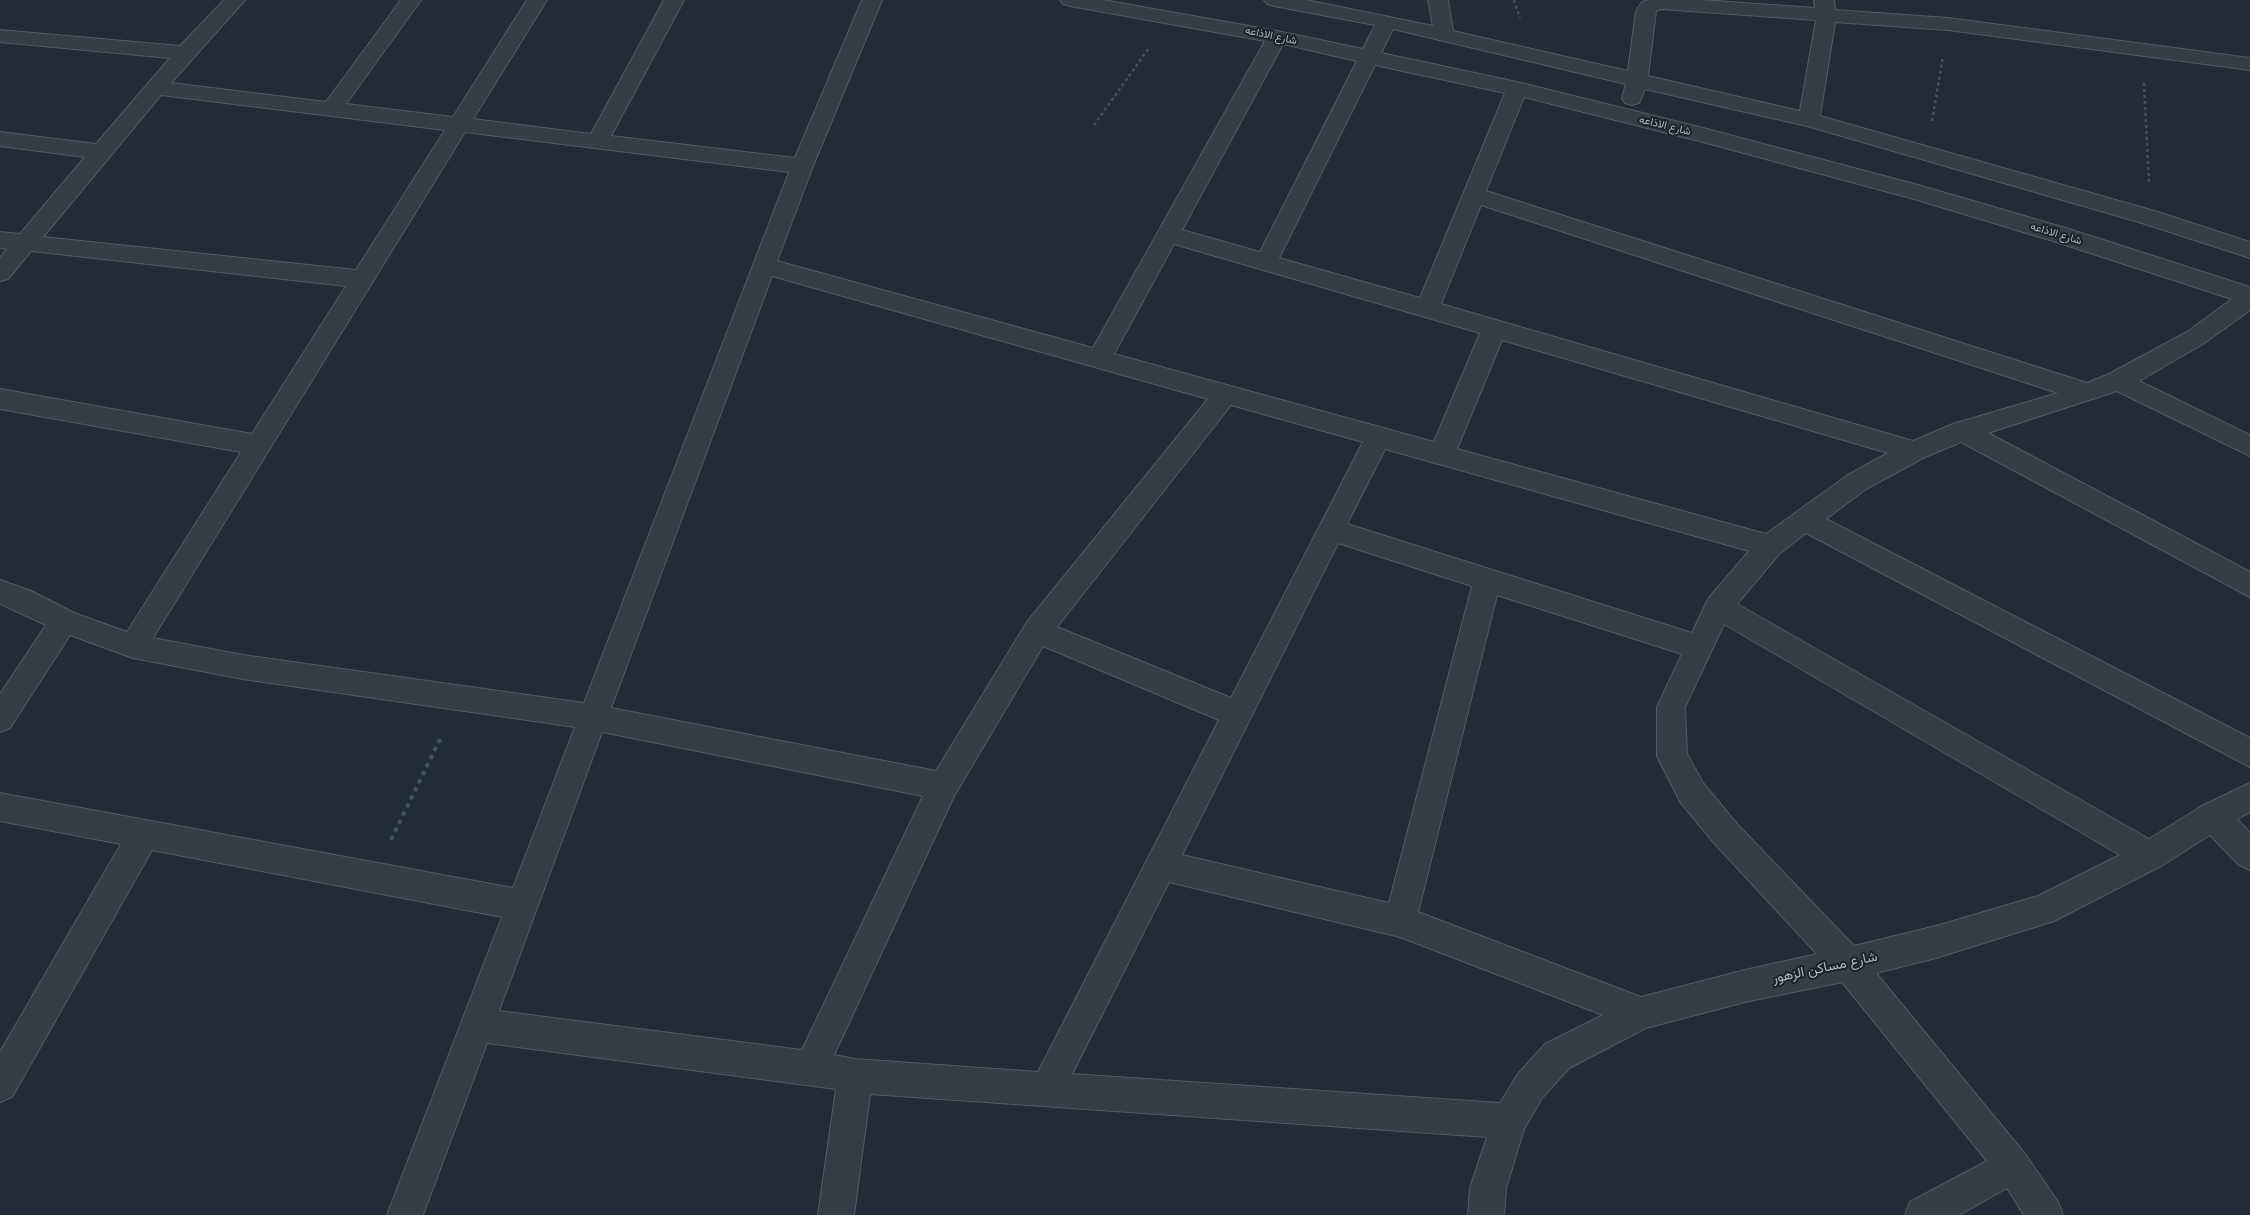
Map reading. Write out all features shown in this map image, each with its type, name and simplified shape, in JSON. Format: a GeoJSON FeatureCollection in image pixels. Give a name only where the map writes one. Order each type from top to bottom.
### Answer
{"type":"FeatureCollection","features":[{"type":"Feature","properties":{"kind":"street"},"geometry":{"type":"LineString","coordinates":[[0,273],[185,53],[235,0]]}},
{"type":"Feature","properties":{"kind":"street"},"geometry":{"type":"LineString","coordinates":[[332,109],[411,0]]}},
{"type":"Feature","properties":{"kind":"street"},"geometry":{"type":"LineString","coordinates":[[133,646],[537,0]]}},
{"type":"Feature","properties":{"kind":"street"},"geometry":{"type":"LineString","coordinates":[[598,141],[674,0]]}},
{"type":"Feature","properties":{"kind":"street"},"geometry":{"type":"LineString","coordinates":[[404,1215],[802,166],[872,0]]}},
{"type":"Feature","properties":{"kind":"street","name":"شارع الاذاعه"},"geometry":{"type":"LineString","coordinates":[[1070,0],[1170,16],[1278,37],[1517,89],[1627,116],[1918,193],[2061,235],[2250,297]]}},
{"type":"Feature","properties":{"kind":"street"},"geometry":{"type":"LineString","coordinates":[[1274,0],[1359,8],[1386,23],[1637,81],[1720,98],[1809,120],[2150,217],[2250,250]]}},
{"type":"Feature","properties":{"kind":"street"},"geometry":{"type":"LineString","coordinates":[[1438,0],[1444,36]]}},
{"type":"Feature","properties":{"kind":"street"},"geometry":{"type":"LineString","coordinates":[[1627,116],[1637,81],[1646,11],[1653,4],[1825,8],[2250,64]]}},
{"type":"Feature","properties":{"kind":"street"},"geometry":{"type":"LineString","coordinates":[[1809,120],[1825,8]]}},
{"type":"Feature","properties":{"kind":"street"},"geometry":{"type":"LineString","coordinates":[[1266,262],[1386,23]]}},
{"type":"Feature","properties":{"kind":"street"},"geometry":{"type":"LineString","coordinates":[[0,36],[185,53]]}},
{"type":"Feature","properties":{"kind":"street"},"geometry":{"type":"LineString","coordinates":[[1100,358],[1278,37]]}},
{"type":"Feature","properties":{"kind":"street"},"geometry":{"type":"LineString","coordinates":[[156,88],[802,166]]}},
{"type":"Feature","properties":{"kind":"street"},"geometry":{"type":"LineString","coordinates":[[1427,309],[1517,89]]}},
{"type":"Feature","properties":{"kind":"street"},"geometry":{"type":"LineString","coordinates":[[0,139],[101,152]]}},
{"type":"Feature","properties":{"kind":"street"},"geometry":{"type":"LineString","coordinates":[[1474,194],[2088,393]]}},
{"type":"Feature","properties":{"kind":"street"},"geometry":{"type":"LineString","coordinates":[[1169,234],[1914,451]]}},
{"type":"Feature","properties":{"kind":"street"},"geometry":{"type":"LineString","coordinates":[[0,240],[362,279]]}},
{"type":"Feature","properties":{"kind":"street"},"geometry":{"type":"LineString","coordinates":[[764,266],[1770,546]]}},
{"type":"Feature","properties":{"kind":"street"},"geometry":{"type":"LineString","coordinates":[[2045,1215],[2013,1166],[1848,964],[1726,834],[1692,793],[1672,756],[1671,707],[1718,607],[1770,546],[1857,482],[1914,451],[1962,431],[2088,393],[2118,381],[2196,338],[2250,297]]}},
{"type":"Feature","properties":{"kind":"street"},"geometry":{"type":"LineString","coordinates":[[1442,454],[1494,328]]}},
{"type":"Feature","properties":{"kind":"street"},"geometry":{"type":"LineString","coordinates":[[2118,381],[2250,446]]}},
{"type":"Feature","properties":{"kind":"street"},"geometry":{"type":"LineString","coordinates":[[811,1068],[943,786],[1037,631],[1225,395]]}},
{"type":"Feature","properties":{"kind":"street"},"geometry":{"type":"LineString","coordinates":[[0,399],[258,445]]}},
{"type":"Feature","properties":{"kind":"street"},"geometry":{"type":"LineString","coordinates":[[1962,431],[2250,585]]}},
{"type":"Feature","properties":{"kind":"street"},"geometry":{"type":"LineString","coordinates":[[1047,1089],[1378,437]]}},
{"type":"Feature","properties":{"kind":"street"},"geometry":{"type":"LineString","coordinates":[[1804,520],[2250,753]]}},
{"type":"Feature","properties":{"kind":"street"},"geometry":{"type":"LineString","coordinates":[[1331,530],[1700,648]]}},
{"type":"Feature","properties":{"kind":"street"},"geometry":{"type":"LineString","coordinates":[[1400,921],[1487,579]]}},
{"type":"Feature","properties":{"kind":"street"},"geometry":{"type":"LineString","coordinates":[[0,592],[64,621],[133,646],[243,667],[593,717],[943,786]]}},
{"type":"Feature","properties":{"kind":"street"},"geometry":{"type":"LineString","coordinates":[[1718,607],[2150,856]]}},
{"type":"Feature","properties":{"kind":"street"},"geometry":{"type":"LineString","coordinates":[[0,719],[64,621]]}},
{"type":"Feature","properties":{"kind":"street"},"geometry":{"type":"LineString","coordinates":[[1037,631],[1238,714]]}},
{"type":"Feature","properties":{"kind":"street","name":"شارع مساكن الزهور"},"geometry":{"type":"LineString","coordinates":[[1486,1215],[1488,1188],[1509,1121],[1530,1086],[1557,1056],[1641,1013],[1745,986],[1848,964],[1936,942],[2043,910],[2150,856],[2213,816],[2250,797]]}},
{"type":"Feature","properties":{"kind":"street"},"geometry":{"type":"LineString","coordinates":[[0,807],[522,905]]}},
{"type":"Feature","properties":{"kind":"street"},"geometry":{"type":"LineString","coordinates":[[2213,816],[2250,855]]}},
{"type":"Feature","properties":{"kind":"street"},"geometry":{"type":"LineString","coordinates":[[0,1085],[144,834]]}},
{"type":"Feature","properties":{"kind":"street"},"geometry":{"type":"LineString","coordinates":[[1161,864],[1400,921],[1641,1013]]}},
{"type":"Feature","properties":{"kind":"street"},"geometry":{"type":"LineString","coordinates":[[476,1025],[811,1068],[855,1076],[1509,1121]]}},
{"type":"Feature","properties":{"kind":"street"},"geometry":{"type":"LineString","coordinates":[[836,1215],[855,1076]]}},
{"type":"Feature","properties":{"kind":"street"},"geometry":{"type":"LineString","coordinates":[[1923,1215],[2013,1166]]}},
{"type":"Feature","properties":{"kind":"path"},"geometry":{"type":"LineString","coordinates":[[1094,125],[1170,16]]}},
{"type":"Feature","properties":{"kind":"path"},"geometry":{"type":"LineString","coordinates":[[1926,154],[1948,24]]}},
{"type":"Feature","properties":{"kind":"path"},"geometry":{"type":"LineString","coordinates":[[2142,51],[2150,217]]}},
{"type":"Feature","properties":{"kind":"path"},"geometry":{"type":"LineString","coordinates":[[374,876],[461,697]]}}]}
